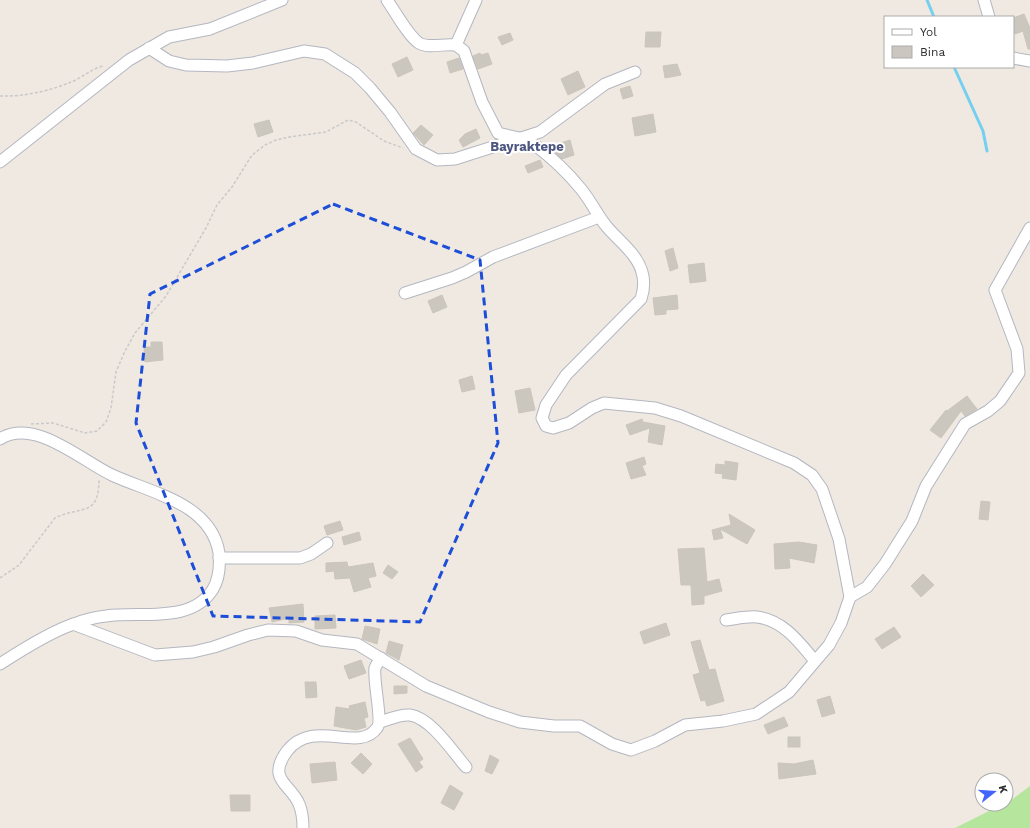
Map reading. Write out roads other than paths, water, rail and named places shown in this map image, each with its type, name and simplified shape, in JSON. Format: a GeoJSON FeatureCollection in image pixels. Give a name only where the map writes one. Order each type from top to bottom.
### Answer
{"type":"FeatureCollection","features":[{"type":"Feature","properties":{"kind":"street"},"geometry":{"type":"LineString","coordinates":[[0,162],[120,66],[149,48],[169,37],[210,29],[282,0]]}},
{"type":"Feature","properties":{"kind":"street"},"geometry":{"type":"LineString","coordinates":[[73,624],[155,655],[193,652],[268,630],[296,631],[322,640],[357,644],[426,686],[488,712],[520,722],[554,726],[580,726],[612,744],[631,750],[655,741],[685,725],[723,721],[756,714],[789,692],[804,677],[815,661],[829,646],[841,623],[850,597],[839,539],[822,489],[812,475],[794,463],[682,416],[655,408],[604,403],[592,408],[569,423],[553,428],[546,426],[542,418],[546,405],[554,391],[588,351],[605,337],[641,299],[645,287],[642,272],[635,257],[599,217],[582,190],[564,171],[534,144],[523,139],[510,137],[498,132],[482,102],[464,51],[456,45],[432,45],[419,43],[406,29],[387,0]]}},
{"type":"Feature","properties":{"kind":"street"},"geometry":{"type":"LineString","coordinates":[[456,45],[476,0]]}},
{"type":"Feature","properties":{"kind":"street"},"geometry":{"type":"LineString","coordinates":[[984,0],[989,16]]}},
{"type":"Feature","properties":{"kind":"street"},"geometry":{"type":"LineString","coordinates":[[149,48],[169,61],[186,66],[227,66],[253,63],[304,51],[325,54],[355,73],[370,88],[416,149],[437,160],[455,159],[523,139],[540,132],[605,84],[635,72]]}},
{"type":"Feature","properties":{"kind":"street"},"geometry":{"type":"LineString","coordinates":[[1014,58],[1030,61]]}},
{"type":"Feature","properties":{"kind":"street"},"geometry":{"type":"LineString","coordinates":[[404,293],[452,278],[493,257],[599,217]]}},
{"type":"Feature","properties":{"kind":"street"},"geometry":{"type":"LineString","coordinates":[[850,597],[867,587],[885,564],[912,521],[926,486],[965,424],[988,411],[1000,401],[1019,373],[1017,349],[995,290],[1030,228]]}},
{"type":"Feature","properties":{"kind":"street"},"geometry":{"type":"LineString","coordinates":[[0,439],[10,434],[24,433],[42,437],[64,446],[100,469],[170,499],[198,516],[214,536],[219,558],[218,573],[214,587],[208,596],[189,609],[156,614],[106,616],[73,624],[21,651],[0,664]]}},
{"type":"Feature","properties":{"kind":"street"},"geometry":{"type":"LineString","coordinates":[[219,558],[300,558],[311,554],[327,543]]}},
{"type":"Feature","properties":{"kind":"street"},"geometry":{"type":"LineString","coordinates":[[726,620],[757,617],[778,623],[795,637],[815,661]]}},
{"type":"Feature","properties":{"kind":"street"},"geometry":{"type":"LineString","coordinates":[[303,828],[299,804],[282,784],[280,778],[280,766],[286,754],[295,744],[315,735],[327,734],[348,738],[364,738],[375,731],[380,722],[375,685],[376,667],[381,658]]}},
{"type":"Feature","properties":{"kind":"street"},"geometry":{"type":"LineString","coordinates":[[380,722],[404,715],[412,715],[421,719],[431,726],[466,767]]}},
{"type":"Feature","properties":{"kind":"waterway"},"geometry":{"type":"LineString","coordinates":[[927,0],[934,16]]}},
{"type":"Feature","properties":{"kind":"waterway"},"geometry":{"type":"LineString","coordinates":[[954,68],[983,131],[987,151]]}},
{"type":"Feature","properties":{"kind":"district","name":"Bayraktepe"},"geometry":{"type":"Point","coordinates":[527,146]}}]}
